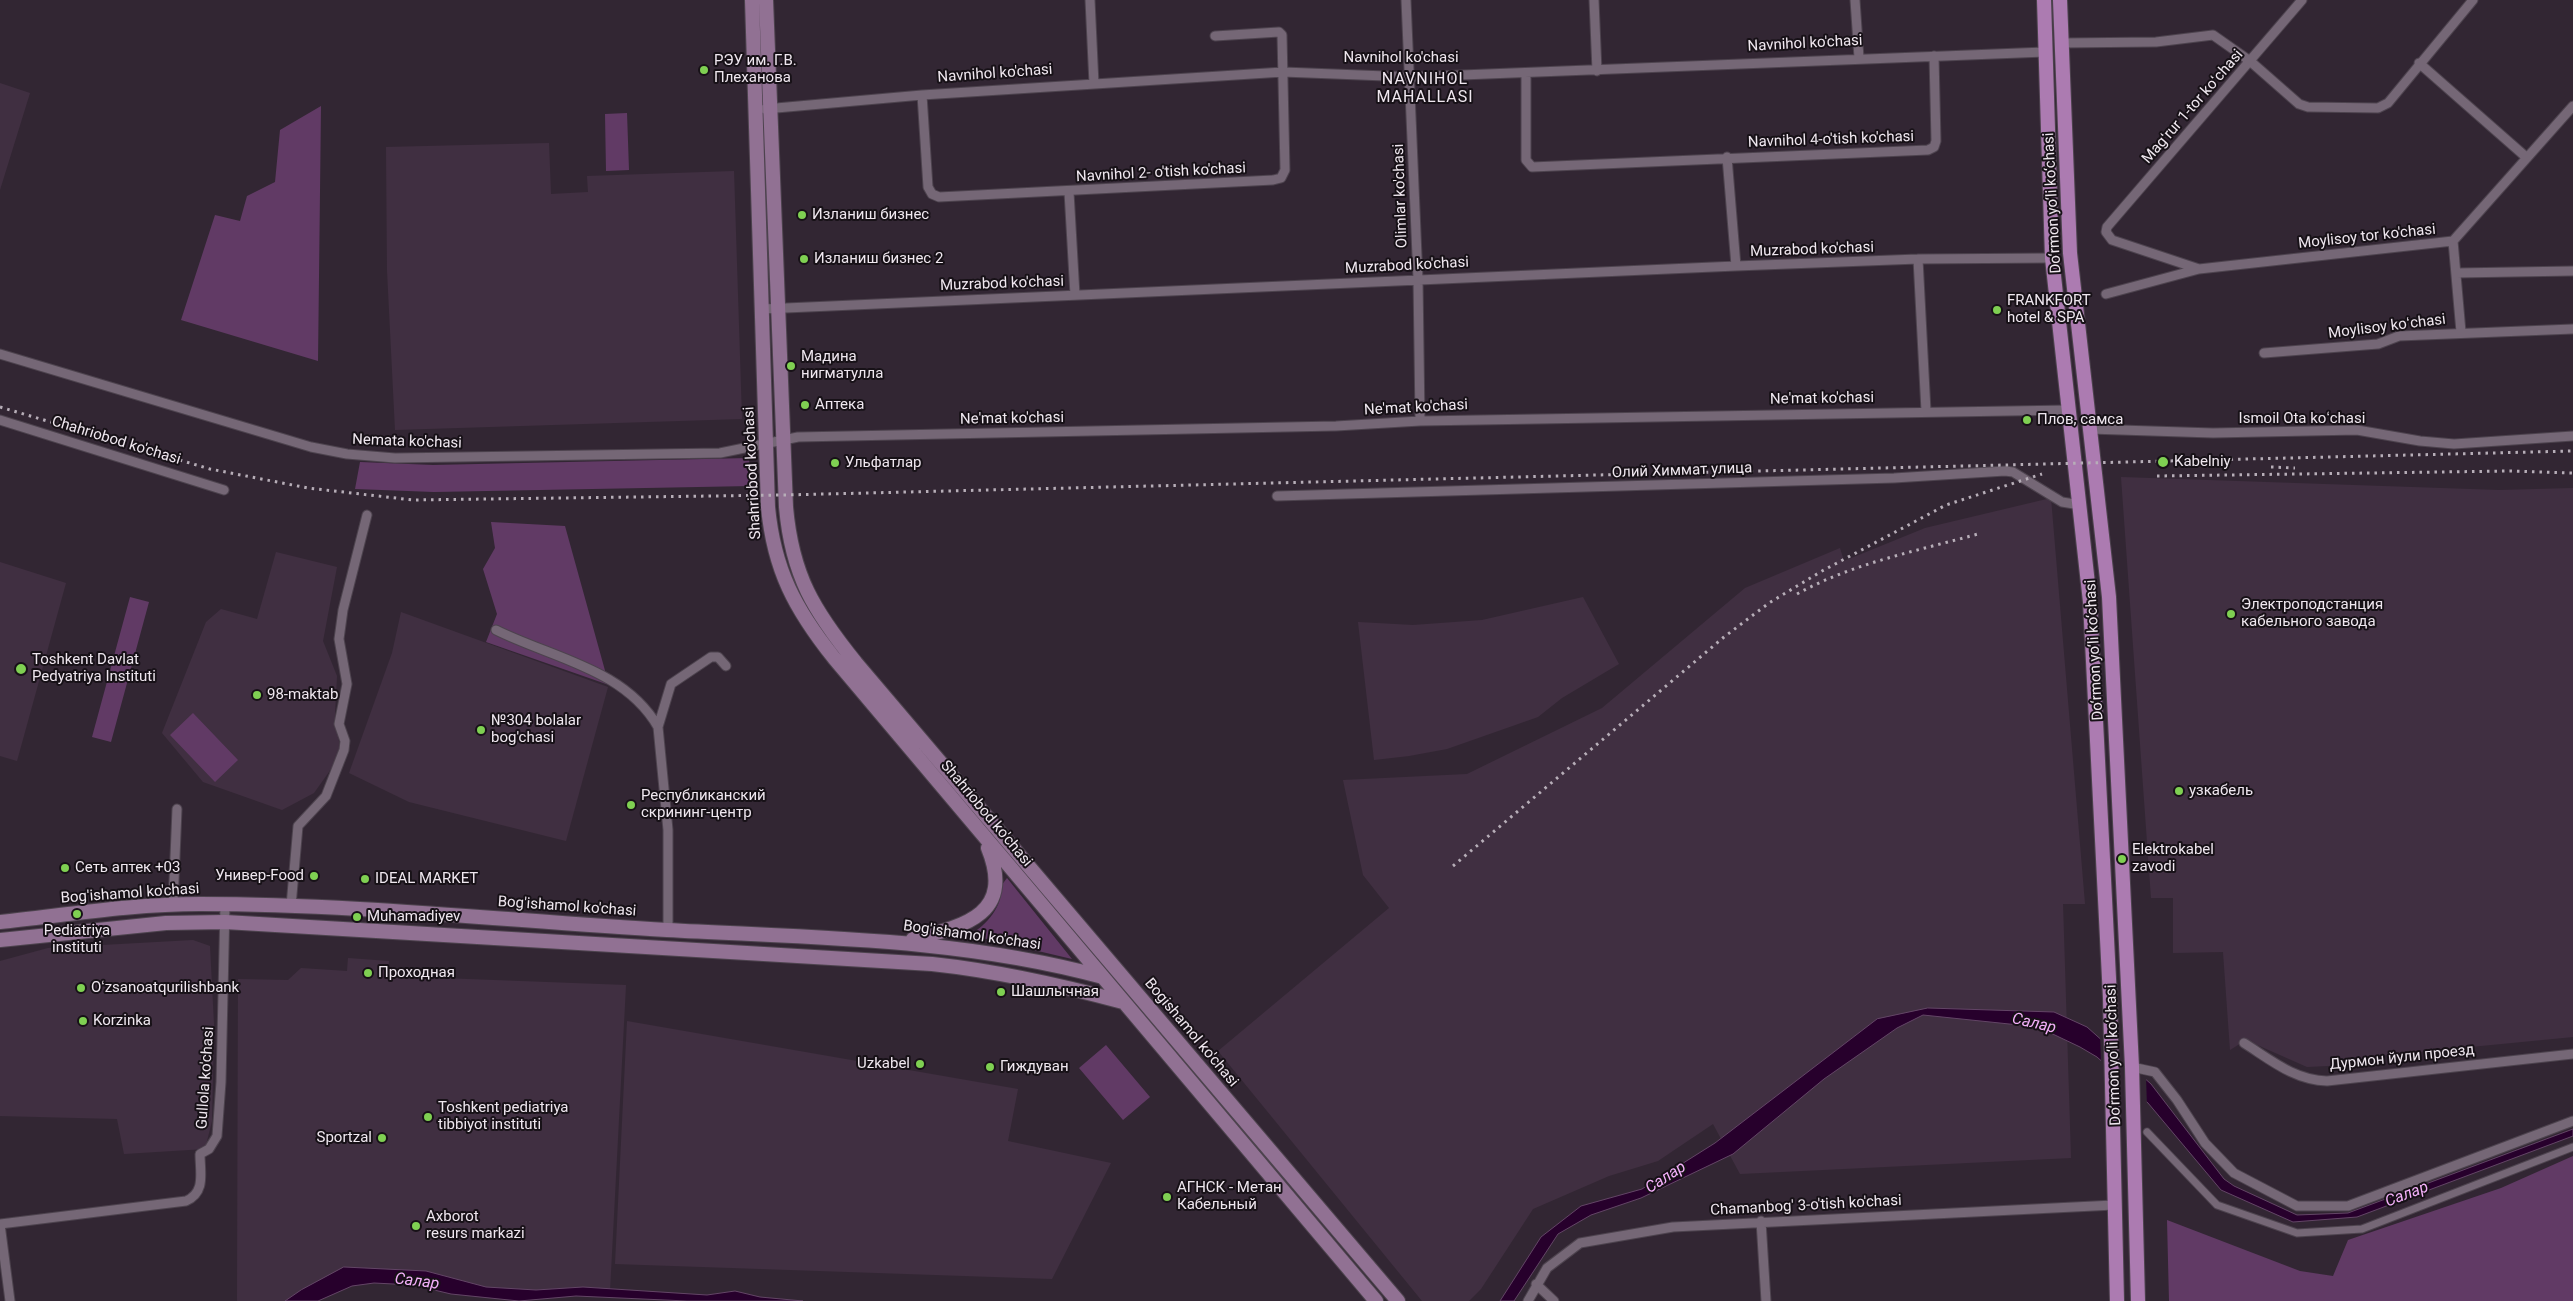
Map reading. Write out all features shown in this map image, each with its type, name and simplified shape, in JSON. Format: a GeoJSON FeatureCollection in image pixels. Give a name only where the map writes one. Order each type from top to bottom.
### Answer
{"type":"FeatureCollection","features":[{"type":"Feature","properties":{"kind":"main road","name":"Shahriobod ko'chasi"},"geometry":{"type":"LineString","coordinates":[[752,0],[764,109],[778,308],[786,507],[791,547],[804,588],[818,614],[856,664],[1128,984]]}},
{"type":"Feature","properties":{"kind":"main road","name":"Shahriobod ko'chasi"},"geometry":{"type":"LineString","coordinates":[[766,0],[763,309],[766,443],[768,507],[772,543],[782,575],[797,605],[834,658],[1123,1002]]}},
{"type":"Feature","properties":{"kind":"main road","name":"Do‘rmon yo‘li ko‘chasi"},"geometry":{"type":"LineString","coordinates":[[2044,0],[2052,258],[2090,602],[2110,998],[2117,1301]]}},
{"type":"Feature","properties":{"kind":"main road","name":"Do‘rmon yo‘li ko‘chasi"},"geometry":{"type":"LineString","coordinates":[[2060,0],[2070,253],[2109,597],[2132,1067],[2138,1301]]}},
{"type":"Feature","properties":{"kind":"main road","name":"Navnihol ko'chasi"},"geometry":{"type":"LineString","coordinates":[[2045,48],[2062,43]]}},
{"type":"Feature","properties":{"kind":"main road"},"geometry":{"type":"LineString","coordinates":[[905,941],[961,926],[975,919],[986,907],[994,891],[996,872],[986,844],[979,832]]}},
{"type":"Feature","properties":{"kind":"main road","name":"Bog'ishamol ko'chasi"},"geometry":{"type":"LineString","coordinates":[[0,922],[173,905],[291,906],[668,930],[905,941],[984,951],[1101,976],[1128,984]]}},
{"type":"Feature","properties":{"kind":"main road"},"geometry":{"type":"LineString","coordinates":[[496,938],[497,919]]}},
{"type":"Feature","properties":{"kind":"main road","name":"Bog'ishamol ko'chasi"},"geometry":{"type":"LineString","coordinates":[[0,940],[166,923],[225,922],[932,964],[988,971],[1068,987],[1123,1002]]}},
{"type":"Feature","properties":{"kind":"main road"},"geometry":{"type":"LineString","coordinates":[[558,941],[559,923]]}},
{"type":"Feature","properties":{"kind":"main road"},"geometry":{"type":"LineString","coordinates":[[1067,936],[1078,926]]}},
{"type":"Feature","properties":{"kind":"main road"},"geometry":{"type":"LineString","coordinates":[[792,955],[793,936]]}},
{"type":"Feature","properties":{"kind":"main road"},"geometry":{"type":"LineString","coordinates":[[2107,940],[2126,938]]}},
{"type":"Feature","properties":{"kind":"main road","name":"Bogishamol ko'chasi"},"geometry":{"type":"LineString","coordinates":[[1128,984],[1123,1002],[1376,1301]]}},
{"type":"Feature","properties":{"kind":"main road","name":"Bogishamol ko'chasi"},"geometry":{"type":"LineString","coordinates":[[1128,984],[1398,1301]]}},
{"type":"Feature","properties":{"kind":"main road"},"geometry":{"type":"LineString","coordinates":[[1206,1100],[1218,1090]]}},
{"type":"Feature","properties":{"kind":"street"},"geometry":{"type":"LineString","coordinates":[[1090,0],[1094,84]]}},
{"type":"Feature","properties":{"kind":"street","name":"Olimlar ko'chasi"},"geometry":{"type":"LineString","coordinates":[[1406,0],[1411,77],[1418,279],[1420,421]]}},
{"type":"Feature","properties":{"kind":"street"},"geometry":{"type":"LineString","coordinates":[[1594,0],[1597,71]]}},
{"type":"Feature","properties":{"kind":"street"},"geometry":{"type":"LineString","coordinates":[[1855,0],[1859,58]]}},
{"type":"Feature","properties":{"kind":"street","name":"Magʻrur 1-tor koʻchasi"},"geometry":{"type":"LineString","coordinates":[[2199,269],[2112,240],[2106,232],[2107,227],[2302,0]]}},
{"type":"Feature","properties":{"kind":"street"},"geometry":{"type":"LineString","coordinates":[[2062,43],[2156,42],[2213,35],[2250,61],[2294,100],[2308,107],[2378,108],[2388,103],[2419,63],[2473,0]]}},
{"type":"Feature","properties":{"kind":"street","name":"Navnihol 2- o'tish ko'chasi"},"geometry":{"type":"LineString","coordinates":[[922,95],[928,187],[932,194],[939,197],[1069,192],[1274,180],[1281,178],[1285,170],[1282,35],[1278,32],[1215,36]]}},
{"type":"Feature","properties":{"kind":"street","name":"Navnihol ko'chasi"},"geometry":{"type":"LineString","coordinates":[[764,109],[922,95],[1283,72],[1411,77],[1934,56],[2045,48]]}},
{"type":"Feature","properties":{"kind":"street","name":"Navnihol 4-o'tish ko'chasi"},"geometry":{"type":"LineString","coordinates":[[1526,73],[1526,160],[1532,166],[1928,150],[1934,147],[1936,140],[1934,56]]}},
{"type":"Feature","properties":{"kind":"street"},"geometry":{"type":"LineString","coordinates":[[2419,63],[2526,157]]}},
{"type":"Feature","properties":{"kind":"street","name":"Moylisoy tor ko'chasi"},"geometry":{"type":"LineString","coordinates":[[2106,294],[2199,269],[2454,241],[2526,157],[2571,111]]}},
{"type":"Feature","properties":{"kind":"street","name":"Navnihol 4-o'tish ko'chasi"},"geometry":{"type":"LineString","coordinates":[[1728,157],[1736,266]]}},
{"type":"Feature","properties":{"kind":"street"},"geometry":{"type":"LineString","coordinates":[[1069,192],[1075,295]]}},
{"type":"Feature","properties":{"kind":"street"},"geometry":{"type":"LineString","coordinates":[[2454,241],[2460,332]]}},
{"type":"Feature","properties":{"kind":"street","name":"Muzrabod ko'chasi"},"geometry":{"type":"LineString","coordinates":[[763,309],[1736,266],[1918,259],[2052,258]]}},
{"type":"Feature","properties":{"kind":"street"},"geometry":{"type":"LineString","coordinates":[[1918,259],[1926,411]]}},
{"type":"Feature","properties":{"kind":"street"},"geometry":{"type":"LineString","coordinates":[[2456,273],[2573,271]]}},
{"type":"Feature","properties":{"kind":"street","name":"Moylisoy koʻchasi"},"geometry":{"type":"LineString","coordinates":[[2264,353],[2378,344],[2399,336],[2460,332],[2508,333],[2573,328]]}},
{"type":"Feature","properties":{"kind":"street","name":"Nemata ko'chasi"},"geometry":{"type":"LineString","coordinates":[[0,354],[311,447],[347,454],[412,458],[720,453],[766,443]]}},
{"type":"Feature","properties":{"kind":"street","name":"Ne'mat ko'chasi"},"geometry":{"type":"LineString","coordinates":[[766,443],[798,437],[1336,426],[1420,421],[2068,410]]}},
{"type":"Feature","properties":{"kind":"street","name":"Chahriobod ko'chasi"},"geometry":{"type":"LineString","coordinates":[[0,420],[224,490]]}},
{"type":"Feature","properties":{"kind":"street","name":"Ismoil Ota koʻchasi"},"geometry":{"type":"LineString","coordinates":[[2090,429],[2213,433],[2358,430],[2420,441],[2454,444],[2573,436]]}},
{"type":"Feature","properties":{"kind":"street","name":"Олий Химмат улица"},"geometry":{"type":"LineString","coordinates":[[1277,496],[1884,478],[2006,471],[2013,472],[2062,502],[2080,505]]}},
{"type":"Feature","properties":{"kind":"street"},"geometry":{"type":"LineString","coordinates":[[291,906],[298,826],[326,796],[344,750],[345,741],[339,724],[347,684],[339,639],[343,610],[367,516]]}},
{"type":"Feature","properties":{"kind":"street"},"geometry":{"type":"LineString","coordinates":[[496,630],[576,663],[624,688],[649,712],[658,728]]}},
{"type":"Feature","properties":{"kind":"street"},"geometry":{"type":"LineString","coordinates":[[668,930],[668,830],[658,728],[671,684],[711,657],[718,657],[726,666]]}},
{"type":"Feature","properties":{"kind":"street"},"geometry":{"type":"LineString","coordinates":[[173,905],[177,809]]}},
{"type":"Feature","properties":{"kind":"street","name":"Gullola ko'chasi"},"geometry":{"type":"LineString","coordinates":[[0,1224],[186,1201],[195,1197],[201,1189],[200,1154],[209,1149],[217,1136],[222,1082],[225,905]]}},
{"type":"Feature","properties":{"kind":"street","name":"Дурмон йули проезд"},"geometry":{"type":"LineString","coordinates":[[2244,1043],[2296,1076],[2327,1081],[2573,1054]]}},
{"type":"Feature","properties":{"kind":"street"},"geometry":{"type":"LineString","coordinates":[[2132,1067],[2155,1072],[2177,1100],[2205,1142],[2234,1173],[2297,1206],[2348,1206],[2573,1121]]}},
{"type":"Feature","properties":{"kind":"street"},"geometry":{"type":"LineString","coordinates":[[2147,1132],[2217,1205],[2297,1233],[2362,1228],[2573,1148]]}},
{"type":"Feature","properties":{"kind":"street","name":"Chamanbog' 3-o'tish ko'chasi"},"geometry":{"type":"LineString","coordinates":[[1528,1301],[1536,1284],[1547,1268],[1580,1243],[1673,1227],[1761,1221],[2114,1205]]}},
{"type":"Feature","properties":{"kind":"street"},"geometry":{"type":"LineString","coordinates":[[1761,1221],[1766,1301]]}},
{"type":"Feature","properties":{"kind":"street"},"geometry":{"type":"LineString","coordinates":[[0,1224],[10,1301]]}},
{"type":"Feature","properties":{"kind":"street"},"geometry":{"type":"LineString","coordinates":[[1536,1284],[1554,1301]]}},
{"type":"Feature","properties":{"kind":"shaded area"},"geometry":{"type":"Polygon","coordinates":[[[0,83],[30,93],[0,190],[0,83]]]}},
{"type":"Feature","properties":{"kind":"shaded area"},"geometry":{"type":"Polygon","coordinates":[[[321,106],[318,361],[181,320],[215,215],[240,221],[247,196],[275,182],[280,130],[321,106]]]}},
{"type":"Feature","properties":{"kind":"shaded area"},"geometry":{"type":"Polygon","coordinates":[[[627,113],[629,170],[606,171],[605,114],[627,113]]]}},
{"type":"Feature","properties":{"kind":"shaded area"},"geometry":{"type":"Polygon","coordinates":[[[549,143],[551,194],[588,192],[587,176],[734,171],[742,419],[395,430],[387,270],[386,147],[549,143]]]}},
{"type":"Feature","properties":{"kind":"shaded area"},"geometry":{"type":"Polygon","coordinates":[[[749,458],[751,486],[434,492],[355,489],[360,462],[433,465],[749,458]]]}},
{"type":"Feature","properties":{"kind":"shaded area"},"geometry":{"type":"Polygon","coordinates":[[[2121,477],[2499,490],[2573,488],[2573,1037],[2378,1056],[2368,1064],[2307,1067],[2246,1040],[2230,1050],[2223,952],[2173,953],[2173,898],[2151,898],[2121,477]]]}},
{"type":"Feature","properties":{"kind":"shaded area"},"geometry":{"type":"Polygon","coordinates":[[[2051,498],[2085,904],[2063,904],[2071,1158],[1740,1174],[1713,1124],[1658,1161],[1609,1176],[1533,1209],[1481,1289],[1469,1301],[1422,1301],[1218,1051],[1389,908],[1363,875],[1343,780],[1467,774],[1602,708],[1745,588],[1840,548],[1844,561],[1925,528],[2051,498]]]}},
{"type":"Feature","properties":{"kind":"shaded area"},"geometry":{"type":"Polygon","coordinates":[[[491,522],[565,526],[609,685],[486,642],[497,614],[483,569],[495,548],[491,522]]]}},
{"type":"Feature","properties":{"kind":"shaded area","name":"98-maktab"},"geometry":{"type":"Polygon","coordinates":[[[276,552],[337,567],[323,641],[337,676],[335,714],[341,755],[314,793],[282,810],[203,782],[162,733],[206,622],[221,609],[257,619],[276,552]]]}},
{"type":"Feature","properties":{"kind":"shaded area","name":"Toshkent Davlat Pedyatriya Instituti"},"geometry":{"type":"Polygon","coordinates":[[[0,562],[66,583],[17,761],[0,756],[0,562]]]}},
{"type":"Feature","properties":{"kind":"shaded area"},"geometry":{"type":"Polygon","coordinates":[[[130,597],[149,602],[111,742],[92,737],[130,597]]]}},
{"type":"Feature","properties":{"kind":"shaded area"},"geometry":{"type":"Polygon","coordinates":[[[1583,597],[1619,664],[1562,698],[1538,717],[1447,749],[1374,760],[1358,622],[1413,625],[1482,620],[1583,597]]]}},
{"type":"Feature","properties":{"kind":"shaded area","name":"№304 bolalar bog'chasi"},"geometry":{"type":"Polygon","coordinates":[[[401,612],[608,687],[566,841],[409,802],[349,773],[392,653],[401,612]]]}},
{"type":"Feature","properties":{"kind":"shaded area"},"geometry":{"type":"Polygon","coordinates":[[[193,713],[238,760],[215,782],[170,735],[193,713]]]}},
{"type":"Feature","properties":{"kind":"shaded area"},"geometry":{"type":"Polygon","coordinates":[[[1007,878],[1072,959],[970,935],[988,920],[997,908],[1001,886],[1007,878]]]}},
{"type":"Feature","properties":{"kind":"shaded area"},"geometry":{"type":"Polygon","coordinates":[[[193,940],[210,946],[214,1025],[212,1121],[205,1149],[124,1154],[117,1119],[0,1116],[0,961],[48,948],[193,940]]]}},
{"type":"Feature","properties":{"kind":"shaded area","name":"Toshkent pediatriya tibbiyot instituti"},"geometry":{"type":"Polygon","coordinates":[[[348,958],[389,961],[388,976],[626,985],[610,1291],[532,1295],[344,1279],[301,1301],[237,1301],[238,979],[288,980],[301,968],[347,971],[348,958]]]}},
{"type":"Feature","properties":{"kind":"shaded area"},"geometry":{"type":"Polygon","coordinates":[[[627,1021],[1018,1089],[1008,1141],[1111,1163],[1052,1279],[615,1264],[627,1021]]]}},
{"type":"Feature","properties":{"kind":"shaded area"},"geometry":{"type":"Polygon","coordinates":[[[1106,1045],[1150,1097],[1123,1120],[1079,1068],[1106,1045]]]}},
{"type":"Feature","properties":{"kind":"shaded area"},"geometry":{"type":"Polygon","coordinates":[[[2573,1156],[2573,1301],[2169,1301],[2167,1220],[2300,1271],[2333,1276],[2348,1240],[2501,1188],[2573,1156]]]}},
{"type":"Feature","properties":{"kind":"water","name":"Салар"},"geometry":{"type":"Polygon","coordinates":[[[1928,1008],[2054,1012],[2087,1027],[2151,1084],[2224,1179],[2234,1186],[2297,1215],[2348,1213],[2573,1129],[2573,1136],[2357,1217],[2293,1222],[2221,1190],[2148,1103],[2097,1057],[2080,1047],[2038,1027],[1923,1015],[1897,1028],[1824,1079],[1733,1154],[1641,1198],[1591,1215],[1558,1234],[1514,1301],[1500,1301],[1541,1237],[1581,1206],[1642,1189],[1715,1143],[1877,1019],[1928,1008]]]}},
{"type":"Feature","properties":{"kind":"water","name":"Салар"},"geometry":{"type":"Polygon","coordinates":[[[344,1267],[426,1271],[486,1287],[536,1290],[583,1287],[707,1295],[735,1291],[760,1297],[803,1301],[687,1301],[576,1296],[519,1301],[451,1294],[413,1285],[374,1283],[352,1286],[318,1301],[285,1301],[301,1290],[344,1267]]]}},
{"type":"Feature","properties":{"kind":"pier"},"geometry":{"type":"Polygon","coordinates":[[[2100,1034],[2146,1076],[2147,1107],[2101,1063],[2100,1034]]]}},
{"type":"Feature","properties":{"kind":"railway"},"geometry":{"type":"LineString","coordinates":[[0,407],[210,469],[308,488],[413,500],[785,495],[2573,451]]}},
{"type":"Feature","properties":{"kind":"railway"},"geometry":{"type":"LineString","coordinates":[[2271,467],[2295,468]]}},
{"type":"Feature","properties":{"kind":"railway"},"geometry":{"type":"LineString","coordinates":[[2157,476],[2510,471],[2573,473]]}},
{"type":"Feature","properties":{"kind":"railway"},"geometry":{"type":"LineString","coordinates":[[1453,866],[1724,637],[1769,603],[1822,571],[1946,505],[2042,474]]}},
{"type":"Feature","properties":{"kind":"railway"},"geometry":{"type":"LineString","coordinates":[[1797,594],[1818,583],[1863,566],[1978,534]]}},
{"type":"Feature","properties":{"kind":"place","name":"РЭУ им. Г.В. Плеханова"},"geometry":{"type":"Point","coordinates":[704,70]}},
{"type":"Feature","properties":{"kind":"place","name":"Изланиш бизнес"},"geometry":{"type":"Point","coordinates":[802,215]}},
{"type":"Feature","properties":{"kind":"place","name":"Изланиш бизнес 2"},"geometry":{"type":"Point","coordinates":[804,259]}},
{"type":"Feature","properties":{"kind":"place","name":"FRANKFORT hotel & SPA"},"geometry":{"type":"Point","coordinates":[1997,310]}},
{"type":"Feature","properties":{"kind":"place","name":"Мадина нигматулла"},"geometry":{"type":"Point","coordinates":[791,366]}},
{"type":"Feature","properties":{"kind":"place","name":"Аптека"},"geometry":{"type":"Point","coordinates":[805,405]}},
{"type":"Feature","properties":{"kind":"place","name":"Плов, самса"},"geometry":{"type":"Point","coordinates":[2027,420]}},
{"type":"Feature","properties":{"kind":"place","name":"Kabelniy"},"geometry":{"type":"Point","coordinates":[2163,462]}},
{"type":"Feature","properties":{"kind":"place","name":"Ульфатлар"},"geometry":{"type":"Point","coordinates":[835,463]}},
{"type":"Feature","properties":{"kind":"place","name":"Электроподстанция кабельного завода"},"geometry":{"type":"Point","coordinates":[2231,614]}},
{"type":"Feature","properties":{"kind":"place","name":"Toshkent Davlat Pedyatriya Instituti"},"geometry":{"type":"Point","coordinates":[21,669]}},
{"type":"Feature","properties":{"kind":"place","name":"98-maktab"},"geometry":{"type":"Point","coordinates":[257,695]}},
{"type":"Feature","properties":{"kind":"place","name":"№304 bolalar bog'chasi"},"geometry":{"type":"Point","coordinates":[481,730]}},
{"type":"Feature","properties":{"kind":"place","name":"узкабель"},"geometry":{"type":"Point","coordinates":[2179,791]}},
{"type":"Feature","properties":{"kind":"place","name":"Республиканский скрининг-центр"},"geometry":{"type":"Point","coordinates":[631,805]}},
{"type":"Feature","properties":{"kind":"place","name":"Elektrokabel zavodi"},"geometry":{"type":"Point","coordinates":[2122,859]}},
{"type":"Feature","properties":{"kind":"place","name":"Сеть аптек +03"},"geometry":{"type":"Point","coordinates":[65,868]}},
{"type":"Feature","properties":{"kind":"place","name":"Универ-Food"},"geometry":{"type":"Point","coordinates":[314,876]}},
{"type":"Feature","properties":{"kind":"place","name":"IDEAL MARKET"},"geometry":{"type":"Point","coordinates":[365,879]}},
{"type":"Feature","properties":{"kind":"place","name":"Pediatriya instituti"},"geometry":{"type":"Point","coordinates":[77,914]}},
{"type":"Feature","properties":{"kind":"place","name":"Muhamadiyev"},"geometry":{"type":"Point","coordinates":[357,917]}},
{"type":"Feature","properties":{"kind":"place","name":"Проходная"},"geometry":{"type":"Point","coordinates":[368,973]}},
{"type":"Feature","properties":{"kind":"place","name":"Oʻzsanoatqurilishbank"},"geometry":{"type":"Point","coordinates":[81,988]}},
{"type":"Feature","properties":{"kind":"place","name":"Шашлычная"},"geometry":{"type":"Point","coordinates":[1001,992]}},
{"type":"Feature","properties":{"kind":"place","name":"Korzinka"},"geometry":{"type":"Point","coordinates":[83,1021]}},
{"type":"Feature","properties":{"kind":"place","name":"Uzkabel"},"geometry":{"type":"Point","coordinates":[920,1064]}},
{"type":"Feature","properties":{"kind":"place","name":"Гиждуван"},"geometry":{"type":"Point","coordinates":[990,1067]}},
{"type":"Feature","properties":{"kind":"place","name":"Toshkent pediatriya tibbiyot instituti"},"geometry":{"type":"Point","coordinates":[428,1117]}},
{"type":"Feature","properties":{"kind":"place","name":"Sportzal"},"geometry":{"type":"Point","coordinates":[382,1138]}},
{"type":"Feature","properties":{"kind":"place","name":"АГНСК - Метан Кабельный"},"geometry":{"type":"Point","coordinates":[1167,1197]}},
{"type":"Feature","properties":{"kind":"place","name":"Axborot resurs markazi"},"geometry":{"type":"Point","coordinates":[416,1226]}},
{"type":"Feature","properties":{"kind":"district","name":"NAVNIHOL MAHALLASI"},"geometry":{"type":"Point","coordinates":[1425,89]}}]}
